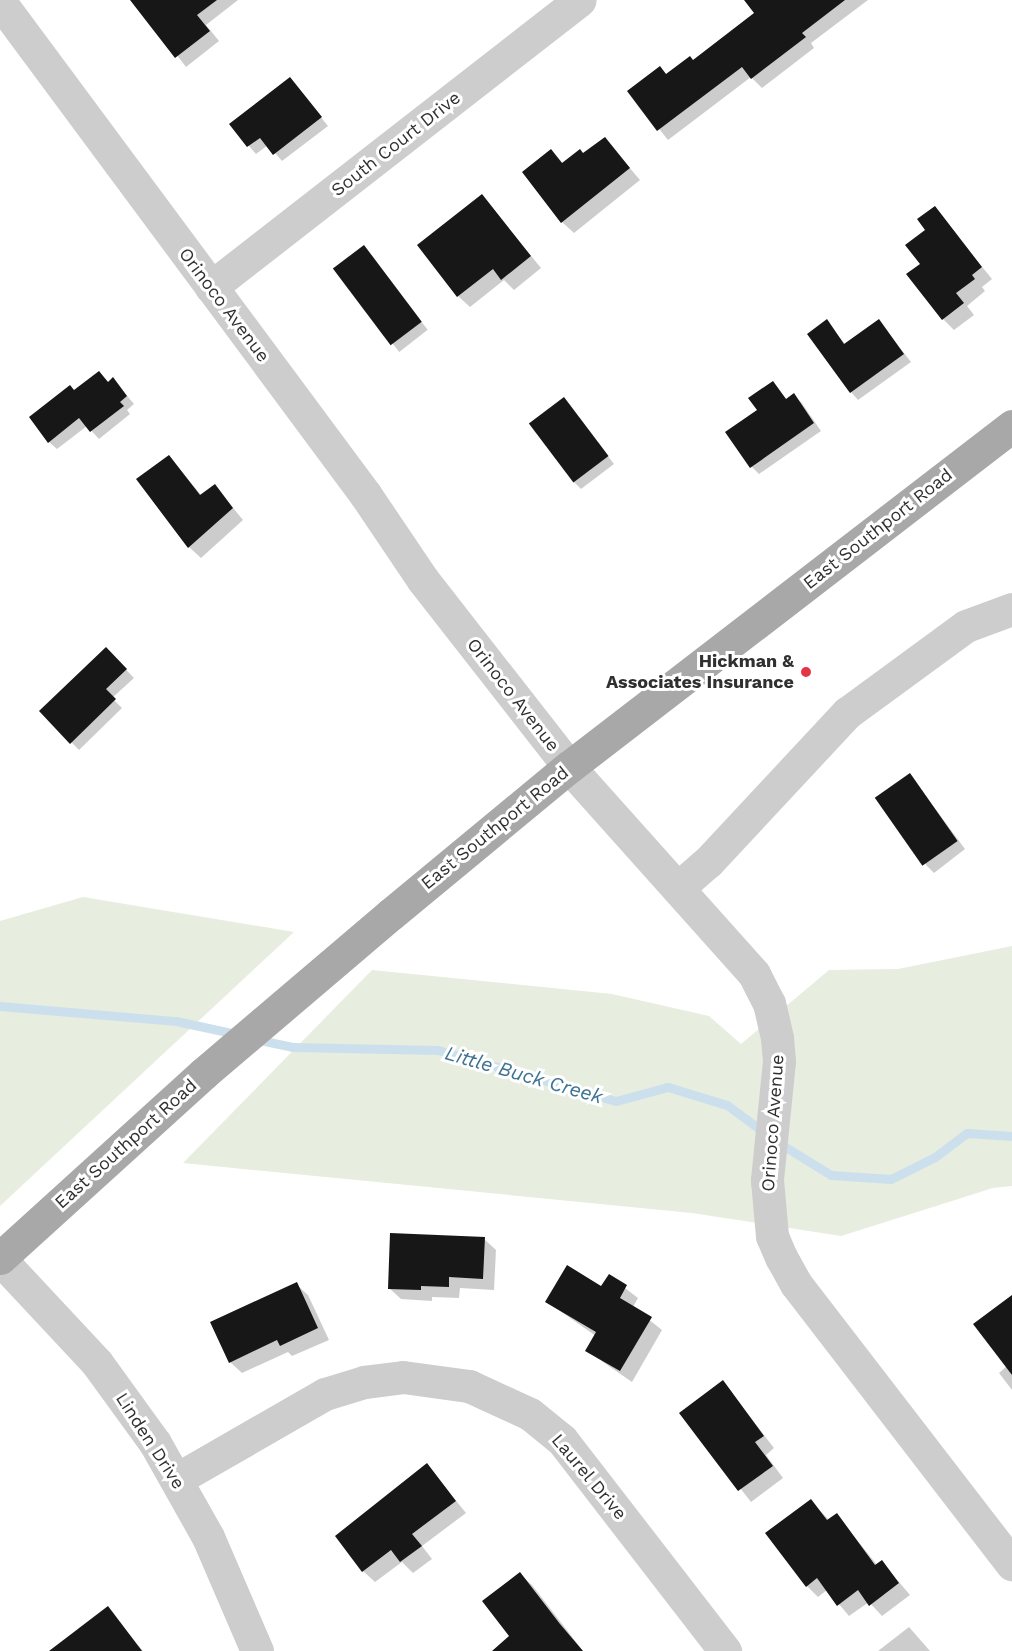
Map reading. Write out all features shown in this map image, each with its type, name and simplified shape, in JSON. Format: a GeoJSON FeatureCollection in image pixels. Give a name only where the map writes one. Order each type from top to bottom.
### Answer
{"type":"FeatureCollection","features":[{"type":"Feature","properties":{"kind":"main road","name":"East Southport Road"},"geometry":{"type":"LineString","coordinates":[[0,1258],[204,1073],[569,767],[1012,426]]}},
{"type":"Feature","properties":{"kind":"street","name":"South Court Drive"},"geometry":{"type":"LineString","coordinates":[[211,287],[580,0]]}},
{"type":"Feature","properties":{"kind":"street","name":"Orinoco Avenue"},"geometry":{"type":"LineString","coordinates":[[0,2],[365,494],[423,580],[569,767],[740,954],[760,983],[772,1015],[779,1061],[767,1180],[772,1236],[796,1284],[1012,1564]]}},
{"type":"Feature","properties":{"kind":"street"},"geometry":{"type":"LineString","coordinates":[[679,887],[708,862],[847,713],[966,626],[1012,609]]}},
{"type":"Feature","properties":{"kind":"street","name":"Linden Drive"},"geometry":{"type":"LineString","coordinates":[[0,1258],[97,1364],[177,1479],[225,1574],[257,1651]]}},
{"type":"Feature","properties":{"kind":"street","name":"Laurel Drive"},"geometry":{"type":"LineString","coordinates":[[177,1479],[325,1394],[364,1382],[403,1377],[469,1386],[530,1414],[566,1444],[724,1651]]}},
{"type":"Feature","properties":{"kind":"shaded area"},"geometry":{"type":"Polygon","coordinates":[[[83,897],[294,932],[0,1206],[0,921],[83,897]]]}},
{"type":"Feature","properties":{"kind":"shaded area"},"geometry":{"type":"Polygon","coordinates":[[[1012,946],[1012,1186],[993,1188],[841,1236],[692,1213],[183,1163],[372,970],[612,994],[709,1016],[741,1044],[829,970],[898,969],[1012,946]]]}},
{"type":"Feature","properties":{"kind":"building"},"geometry":{"type":"Polygon","coordinates":[[[130,0],[217,0],[197,15],[210,31],[175,58],[130,0]]]}},
{"type":"Feature","properties":{"kind":"building"},"geometry":{"type":"Polygon","coordinates":[[[744,0],[845,0],[802,33],[806,37],[751,79],[742,67],[657,131],[627,91],[660,66],[666,74],[690,56],[693,60],[754,13],[744,0]]]}},
{"type":"Feature","properties":{"kind":"building"},"geometry":{"type":"Polygon","coordinates":[[[290,77],[322,117],[273,155],[260,138],[247,147],[229,124],[290,77]]]}},
{"type":"Feature","properties":{"kind":"building"},"geometry":{"type":"Polygon","coordinates":[[[605,137],[630,168],[561,223],[522,172],[551,149],[562,163],[580,149],[583,153],[605,137]]]}},
{"type":"Feature","properties":{"kind":"building"},"geometry":{"type":"Polygon","coordinates":[[[482,194],[531,256],[501,280],[493,269],[457,297],[417,245],[482,194]]]}},
{"type":"Feature","properties":{"kind":"building"},"geometry":{"type":"Polygon","coordinates":[[[935,206],[982,267],[972,275],[975,279],[956,293],[964,303],[942,320],[906,274],[920,264],[905,245],[925,230],[917,219],[935,206]]]}},
{"type":"Feature","properties":{"kind":"building"},"geometry":{"type":"Polygon","coordinates":[[[364,245],[422,322],[391,345],[333,268],[364,245]]]}},
{"type":"Feature","properties":{"kind":"building"},"geometry":{"type":"Polygon","coordinates":[[[827,319],[844,344],[879,319],[904,354],[850,393],[807,334],[827,319]]]}},
{"type":"Feature","properties":{"kind":"building"},"geometry":{"type":"Polygon","coordinates":[[[99,371],[108,382],[113,377],[127,396],[120,402],[124,406],[90,432],[79,418],[48,443],[29,417],[70,385],[74,390],[99,371]]]}},
{"type":"Feature","properties":{"kind":"building"},"geometry":{"type":"Polygon","coordinates":[[[773,381],[786,399],[794,393],[814,423],[750,468],[725,432],[757,410],[748,398],[773,381]]]}},
{"type":"Feature","properties":{"kind":"building"},"geometry":{"type":"Polygon","coordinates":[[[564,397],[609,456],[573,483],[529,423],[564,397]]]}},
{"type":"Feature","properties":{"kind":"building"},"geometry":{"type":"Polygon","coordinates":[[[169,455],[200,495],[215,484],[233,508],[188,548],[136,479],[169,455]]]}},
{"type":"Feature","properties":{"kind":"building"},"geometry":{"type":"Polygon","coordinates":[[[106,647],[127,669],[106,689],[116,699],[70,744],[39,711],[106,647]]]}},
{"type":"Feature","properties":{"kind":"building"},"geometry":{"type":"Polygon","coordinates":[[[910,773],[958,841],[922,866],[875,798],[910,773]]]}},
{"type":"Feature","properties":{"kind":"building"},"geometry":{"type":"Polygon","coordinates":[[[390,1233],[485,1237],[483,1279],[449,1277],[449,1287],[421,1286],[421,1290],[388,1289],[390,1233]]]}},
{"type":"Feature","properties":{"kind":"building"},"geometry":{"type":"Polygon","coordinates":[[[567,1265],[601,1286],[609,1274],[627,1285],[620,1298],[652,1317],[620,1371],[585,1351],[596,1332],[545,1302],[567,1265]]]}},
{"type":"Feature","properties":{"kind":"building"},"geometry":{"type":"Polygon","coordinates":[[[297,1282],[318,1328],[280,1346],[277,1340],[229,1363],[210,1322],[297,1282]]]}},
{"type":"Feature","properties":{"kind":"building"},"geometry":{"type":"Polygon","coordinates":[[[1012,1295],[1012,1375],[973,1324],[1012,1295]]]}},
{"type":"Feature","properties":{"kind":"building"},"geometry":{"type":"Polygon","coordinates":[[[723,1380],[764,1436],[755,1442],[773,1466],[738,1491],[679,1413],[723,1380]]]}},
{"type":"Feature","properties":{"kind":"building"},"geometry":{"type":"Polygon","coordinates":[[[427,1463],[456,1501],[412,1534],[422,1546],[400,1562],[391,1550],[362,1572],[335,1536],[427,1463]]]}},
{"type":"Feature","properties":{"kind":"building"},"geometry":{"type":"Polygon","coordinates":[[[811,1499],[827,1520],[837,1513],[875,1565],[882,1560],[899,1583],[869,1606],[858,1590],[837,1606],[817,1578],[806,1587],[765,1533],[811,1499]]]}},
{"type":"Feature","properties":{"kind":"building"},"geometry":{"type":"Polygon","coordinates":[[[520,1572],[583,1651],[492,1651],[509,1636],[482,1601],[520,1572]]]}},
{"type":"Feature","properties":{"kind":"building"},"geometry":{"type":"Polygon","coordinates":[[[108,1606],[142,1651],[49,1651],[108,1606]]]}},
{"type":"Feature","properties":{"kind":"waterway","name":"Little Buck Creek"},"geometry":{"type":"LineString","coordinates":[[0,1006],[176,1021],[236,1034]]}},
{"type":"Feature","properties":{"kind":"waterway","name":"Little Buck Creek"},"geometry":{"type":"LineString","coordinates":[[255,1039],[292,1047],[438,1050],[616,1101],[668,1087],[727,1105],[765,1133]]}},
{"type":"Feature","properties":{"kind":"waterway","name":"Little Buck Creek"},"geometry":{"type":"LineString","coordinates":[[779,1143],[831,1175],[891,1179],[935,1157],[967,1133],[1012,1136]]}},
{"type":"Feature","properties":{"kind":"place","name":"Hickman & Associates Insurance"},"geometry":{"type":"Point","coordinates":[806,672]}}]}
